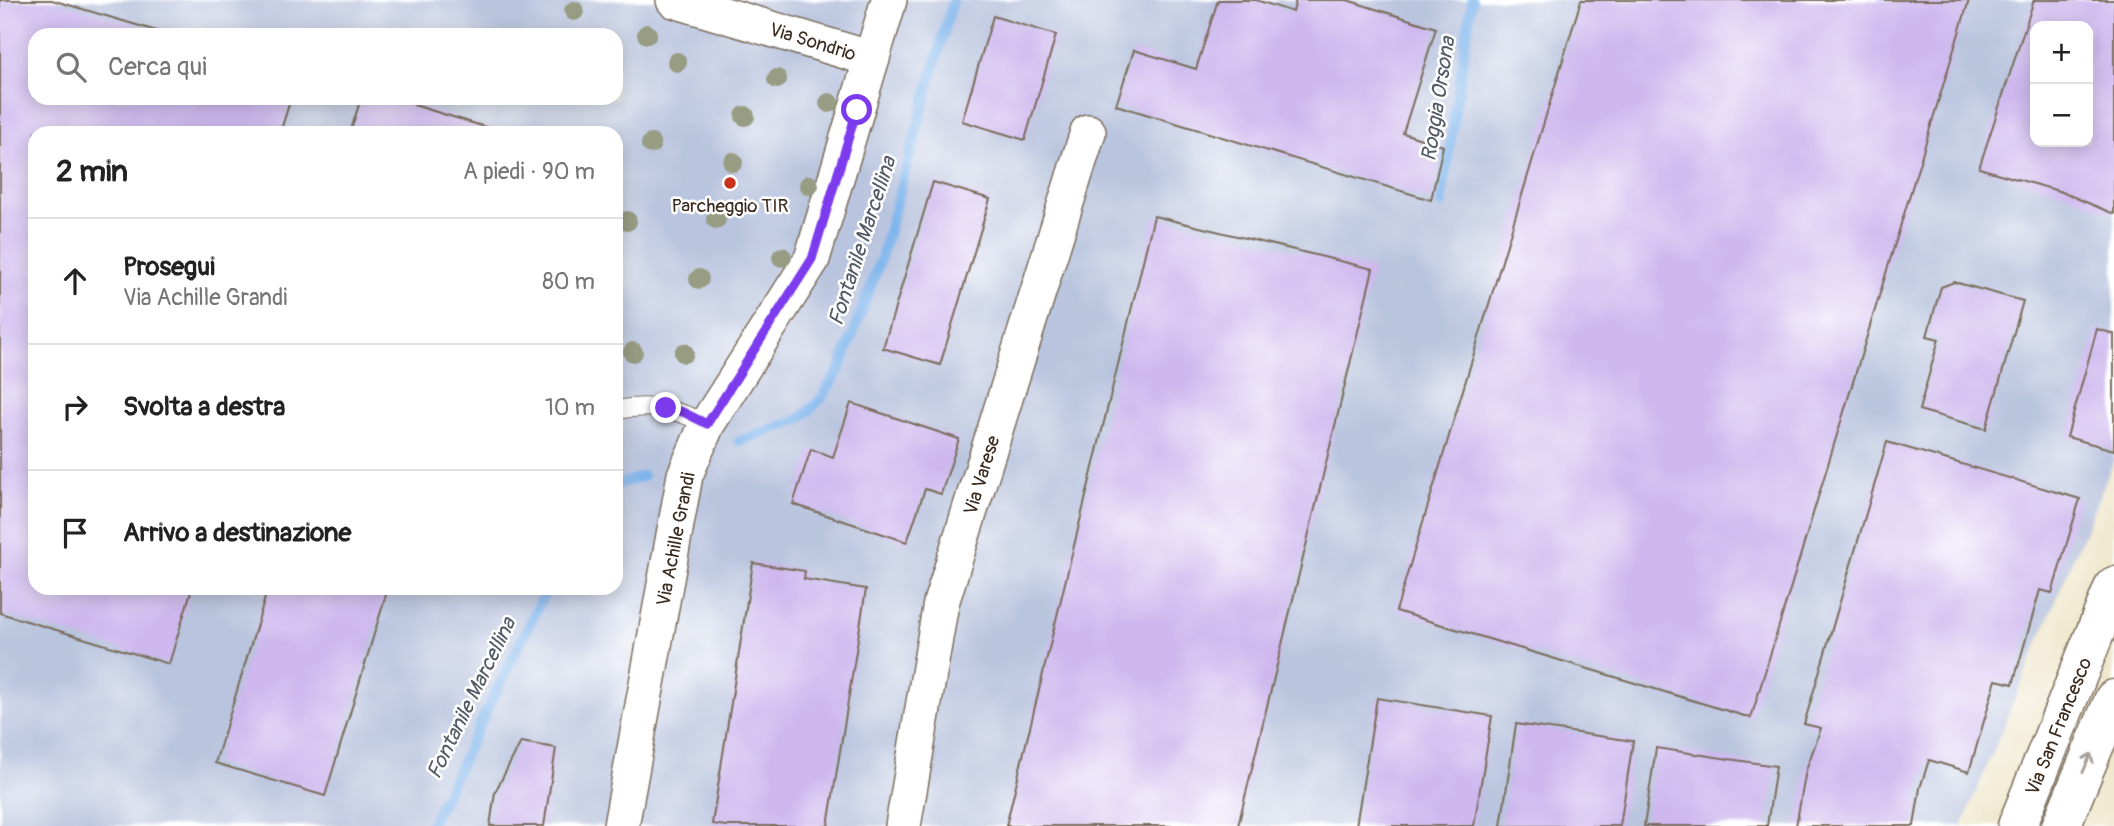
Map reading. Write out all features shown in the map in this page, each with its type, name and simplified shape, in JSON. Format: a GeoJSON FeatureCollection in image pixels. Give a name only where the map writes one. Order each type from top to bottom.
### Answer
{"type":"FeatureCollection","features":[{"type":"Feature","properties":{"kind":"street","name":"Via Sondrio"},"geometry":{"type":"LineString","coordinates":[[674,0],[872,59]]}},
{"type":"Feature","properties":{"kind":"street","name":"Via Achille Grandi"},"geometry":{"type":"LineString","coordinates":[[621,826],[685,475],[707,424],[812,259],[889,0]]}},
{"type":"Feature","properties":{"kind":"street","name":"Via Varese"},"geometry":{"type":"LineString","coordinates":[[904,826],[941,603],[1088,132]]}},
{"type":"Feature","properties":{"kind":"street","name":"Via San Francesco"},"geometry":{"type":"LineString","coordinates":[[2017,826],[2114,586]]}},
{"type":"Feature","properties":{"kind":"street"},"geometry":{"type":"LineString","coordinates":[[2061,826],[2114,699]]}},
{"type":"Feature","properties":{"kind":"lane"},"geometry":{"type":"LineString","coordinates":[[623,409],[666,408],[683,412],[707,424]]}},
{"type":"Feature","properties":{"kind":"shaded area"},"geometry":{"type":"Polygon","coordinates":[[[0,0],[2114,0],[2114,461],[1962,826],[0,826],[0,0]]]}},
{"type":"Feature","properties":{"kind":"building"},"geometry":{"type":"Polygon","coordinates":[[[0,0],[52,0],[147,28],[28,28],[28,105],[289,105],[282,126],[28,126],[28,595],[190,595],[169,664],[0,613],[0,0]]]}},
{"type":"Feature","properties":{"kind":"building"},"geometry":{"type":"Polygon","coordinates":[[[1218,0],[1256,0],[1293,12],[1296,0],[1347,0],[1436,28],[1403,133],[1443,146],[1431,200],[1116,105],[1134,50],[1196,69],[1218,0]]]}},
{"type":"Feature","properties":{"kind":"building"},"geometry":{"type":"Polygon","coordinates":[[[1581,0],[1969,0],[1751,718],[1396,611],[1581,0]]]}},
{"type":"Feature","properties":{"kind":"building"},"geometry":{"type":"Polygon","coordinates":[[[2034,0],[2114,0],[2114,214],[2062,192],[1979,168],[2034,0]]]}},
{"type":"Feature","properties":{"kind":"building"},"geometry":{"type":"Polygon","coordinates":[[[993,16],[1056,35],[1025,140],[962,121],[993,16]]]}},
{"type":"Feature","properties":{"kind":"building"},"geometry":{"type":"Polygon","coordinates":[[[359,105],[414,105],[482,126],[352,126],[359,105]]]}},
{"type":"Feature","properties":{"kind":"building"},"geometry":{"type":"Polygon","coordinates":[[[933,182],[990,199],[940,365],[883,348],[933,182]]]}},
{"type":"Feature","properties":{"kind":"building"},"geometry":{"type":"Polygon","coordinates":[[[1154,216],[1373,269],[1238,826],[1006,826],[1154,216]]]}},
{"type":"Feature","properties":{"kind":"building"},"geometry":{"type":"Polygon","coordinates":[[[1954,282],[2023,301],[1986,429],[1919,410],[1939,339],[1927,336],[1941,287],[1954,282]]]}},
{"type":"Feature","properties":{"kind":"building"},"geometry":{"type":"Polygon","coordinates":[[[2097,329],[2114,334],[2114,450],[2067,437],[2097,329]]]}},
{"type":"Feature","properties":{"kind":"building"},"geometry":{"type":"Polygon","coordinates":[[[851,403],[959,439],[941,494],[925,489],[907,542],[793,504],[811,449],[833,457],[851,403]]]}},
{"type":"Feature","properties":{"kind":"building"},"geometry":{"type":"Polygon","coordinates":[[[1887,442],[2080,499],[2052,593],[2040,590],[2013,684],[1996,680],[1969,772],[1929,760],[1920,788],[1914,826],[1796,826],[1806,770],[1821,728],[1804,724],[1887,442]]]}},
{"type":"Feature","properties":{"kind":"building"},"geometry":{"type":"Polygon","coordinates":[[[753,563],[805,571],[804,579],[866,589],[828,826],[712,824],[753,563]]]}},
{"type":"Feature","properties":{"kind":"building"},"geometry":{"type":"Polygon","coordinates":[[[266,595],[386,595],[325,796],[215,763],[266,595]]]}},
{"type":"Feature","properties":{"kind":"building"},"geometry":{"type":"Polygon","coordinates":[[[1377,698],[1492,716],[1474,826],[1356,826],[1377,698]]]}},
{"type":"Feature","properties":{"kind":"building"},"geometry":{"type":"Polygon","coordinates":[[[1516,724],[1633,741],[1620,826],[1501,826],[1516,724]]]}},
{"type":"Feature","properties":{"kind":"building"},"geometry":{"type":"Polygon","coordinates":[[[521,742],[556,748],[544,826],[490,826],[495,792],[521,742]]]}},
{"type":"Feature","properties":{"kind":"building"},"geometry":{"type":"Polygon","coordinates":[[[1656,748],[1776,766],[1767,826],[1644,826],[1656,748]]]}},
{"type":"Feature","properties":{"kind":"waterway","name":"Fontanile Marcellina"},"geometry":{"type":"LineString","coordinates":[[739,441],[800,419],[821,399],[840,369],[881,258],[953,0]]}},
{"type":"Feature","properties":{"kind":"waterway","name":"Roggia Orsona"},"geometry":{"type":"LineString","coordinates":[[1441,204],[1472,0]]}},
{"type":"Feature","properties":{"kind":"waterway","name":"Fontanile Marcellina"},"geometry":{"type":"LineString","coordinates":[[623,483],[643,476]]}},
{"type":"Feature","properties":{"kind":"waterway","name":"Fontanile Marcellina"},"geometry":{"type":"LineString","coordinates":[[430,826],[544,595]]}},
{"type":"Feature","properties":{"kind":"place","name":"Parcheggio TIR"},"geometry":{"type":"Point","coordinates":[730,183]}},
{"type":"Feature","properties":{"kind":"route"},"geometry":{"type":"LineString","coordinates":[[666,408],[683,412],[707,424],[812,259],[857,110]]}}]}
